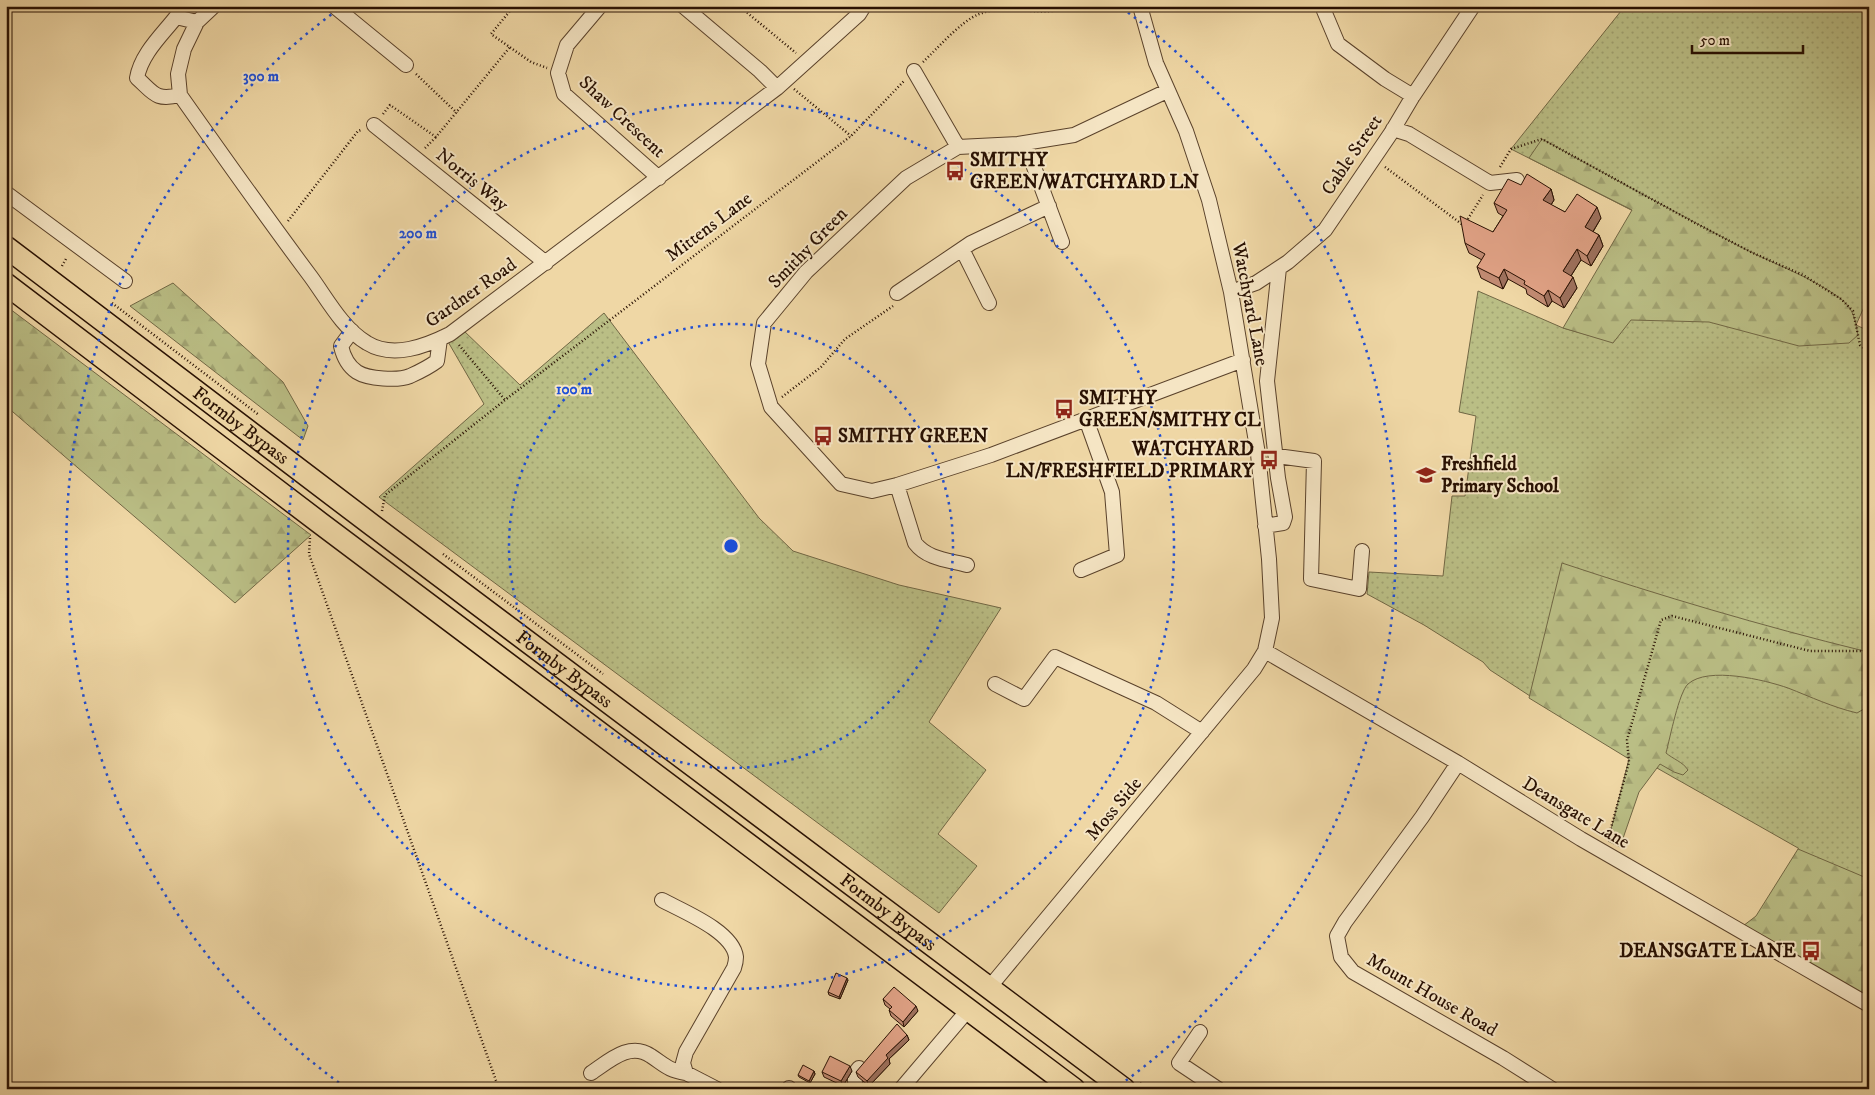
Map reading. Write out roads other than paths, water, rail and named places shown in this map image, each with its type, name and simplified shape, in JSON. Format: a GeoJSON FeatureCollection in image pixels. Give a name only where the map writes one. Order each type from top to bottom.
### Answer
{"type":"FeatureCollection","features":[{"type":"Feature","properties":{"kind":"highway","name":"Formby Bypass"},"geometry":{"type":"LineString","coordinates":[[6,247],[372,526],[1124,1089]]}},
{"type":"Feature","properties":{"kind":"highway","name":"Formby Bypass"},"geometry":{"type":"LineString","coordinates":[[6,284],[320,523],[1074,1089]]}},
{"type":"Feature","properties":{"kind":"street"},"geometry":{"type":"LineString","coordinates":[[197,22],[176,17],[144,58],[139,69],[138,78],[158,97],[165,98],[180,95],[178,74],[184,48],[197,22],[214,6]]}},
{"type":"Feature","properties":{"kind":"street"},"geometry":{"type":"LineString","coordinates":[[334,6],[406,65]]}},
{"type":"Feature","properties":{"kind":"street","name":"Shaw Crescent"},"geometry":{"type":"LineString","coordinates":[[600,6],[568,44],[558,73],[564,94],[659,178]]}},
{"type":"Feature","properties":{"kind":"street"},"geometry":{"type":"LineString","coordinates":[[683,6],[760,71],[780,85]]}},
{"type":"Feature","properties":{"kind":"street","name":"Gardner Road"},"geometry":{"type":"LineString","coordinates":[[180,95],[278,233],[352,330],[368,344],[392,352],[429,345],[445,337],[659,178],[780,85],[861,10],[872,6]]}},
{"type":"Feature","properties":{"kind":"street","name":"Watchyard Lane"},"geometry":{"type":"LineString","coordinates":[[1140,6],[1156,63],[1186,131],[1206,192],[1231,292],[1258,454],[1265,526],[1272,618],[1264,651]]}},
{"type":"Feature","properties":{"kind":"street"},"geometry":{"type":"LineString","coordinates":[[1322,6],[1338,44],[1385,79],[1413,96]]}},
{"type":"Feature","properties":{"kind":"street","name":"Cable Street"},"geometry":{"type":"LineString","coordinates":[[1231,292],[1256,283],[1288,262],[1324,230],[1374,158],[1473,6]]}},
{"type":"Feature","properties":{"kind":"street"},"geometry":{"type":"LineString","coordinates":[[914,71],[958,147]]}},
{"type":"Feature","properties":{"kind":"street","name":"Smithy Green"},"geometry":{"type":"LineString","coordinates":[[1167,91],[1074,136],[1025,143],[958,147],[906,178],[806,272],[764,323],[758,364],[771,407],[841,484],[872,491],[991,455],[1242,360]]}},
{"type":"Feature","properties":{"kind":"street","name":"Norris Way"},"geometry":{"type":"LineString","coordinates":[[374,126],[546,263]]}},
{"type":"Feature","properties":{"kind":"street"},"geometry":{"type":"LineString","coordinates":[[1393,129],[1409,134],[1490,183],[1517,180]]}},
{"type":"Feature","properties":{"kind":"street"},"geometry":{"type":"LineString","coordinates":[[1025,143],[1062,242]]}},
{"type":"Feature","properties":{"kind":"street"},"geometry":{"type":"LineString","coordinates":[[6,193],[125,281]]}},
{"type":"Feature","properties":{"kind":"street"},"geometry":{"type":"LineString","coordinates":[[897,293],[971,243],[1048,206]]}},
{"type":"Feature","properties":{"kind":"street"},"geometry":{"type":"LineString","coordinates":[[962,249],[989,302]]}},
{"type":"Feature","properties":{"kind":"street"},"geometry":{"type":"LineString","coordinates":[[1265,526],[1283,523],[1285,517],[1267,381],[1279,268]]}},
{"type":"Feature","properties":{"kind":"street"},"geometry":{"type":"LineString","coordinates":[[352,330],[342,346],[342,353],[350,365],[357,372],[373,377],[390,379],[408,377],[437,361],[445,337]]}},
{"type":"Feature","properties":{"kind":"street"},"geometry":{"type":"LineString","coordinates":[[1081,570],[1118,555],[1112,492],[1086,419]]}},
{"type":"Feature","properties":{"kind":"street"},"geometry":{"type":"LineString","coordinates":[[1277,456],[1314,461],[1311,580],[1358,589],[1362,552]]}},
{"type":"Feature","properties":{"kind":"street"},"geometry":{"type":"LineString","coordinates":[[897,485],[914,543],[920,550],[926,555],[967,565]]}},
{"type":"Feature","properties":{"kind":"street","name":"Moss Side"},"geometry":{"type":"LineString","coordinates":[[988,988],[1254,669],[1264,651]]}},
{"type":"Feature","properties":{"kind":"street","name":"Deansgate Lane"},"geometry":{"type":"LineString","coordinates":[[1264,651],[1869,1005]]}},
{"type":"Feature","properties":{"kind":"street"},"geometry":{"type":"LineString","coordinates":[[995,684],[1024,700],[1055,657],[1156,703],[1202,732]]}},
{"type":"Feature","properties":{"kind":"street","name":"Mount House Road"},"geometry":{"type":"LineString","coordinates":[[1458,764],[1422,817],[1345,922],[1337,936],[1341,957],[1354,972],[1503,1058],[1552,1089]]}},
{"type":"Feature","properties":{"kind":"street"},"geometry":{"type":"LineString","coordinates":[[662,900],[721,934],[731,944],[736,957],[734,968],[686,1052],[683,1063],[686,1073]]}},
{"type":"Feature","properties":{"kind":"street"},"geometry":{"type":"LineString","coordinates":[[901,1089],[968,1010]]}},
{"type":"Feature","properties":{"kind":"street"},"geometry":{"type":"LineString","coordinates":[[1200,1032],[1178,1063],[1218,1089]]}},
{"type":"Feature","properties":{"kind":"street"},"geometry":{"type":"LineString","coordinates":[[591,1073],[618,1055],[635,1050],[647,1054],[670,1070],[686,1073],[717,1089]]}},
{"type":"Feature","properties":{"kind":"street"},"geometry":{"type":"LineString","coordinates":[[857,1089],[854,1079],[859,1068]]}},
{"type":"Feature","properties":{"kind":"place","name":"SMITHY GREEN/WATCHYARD LN"},"geometry":{"type":"Point","coordinates":[955,171]}},
{"type":"Feature","properties":{"kind":"place","name":"SMITHY GREEN/SMITHY CL"},"geometry":{"type":"Point","coordinates":[1064,409]}},
{"type":"Feature","properties":{"kind":"place","name":"SMITHY GREEN"},"geometry":{"type":"Point","coordinates":[823,436]}},
{"type":"Feature","properties":{"kind":"place","name":"WATCHYARD LN/FRESHFIELD PRIMARY"},"geometry":{"type":"Point","coordinates":[1269,460]}},
{"type":"Feature","properties":{"kind":"place","name":"Freshfield Primary School"},"geometry":{"type":"Point","coordinates":[1426,475]}},
{"type":"Feature","properties":{"kind":"place","name":"DEANSGATE LANE"},"geometry":{"type":"Point","coordinates":[1811,951]}}]}
